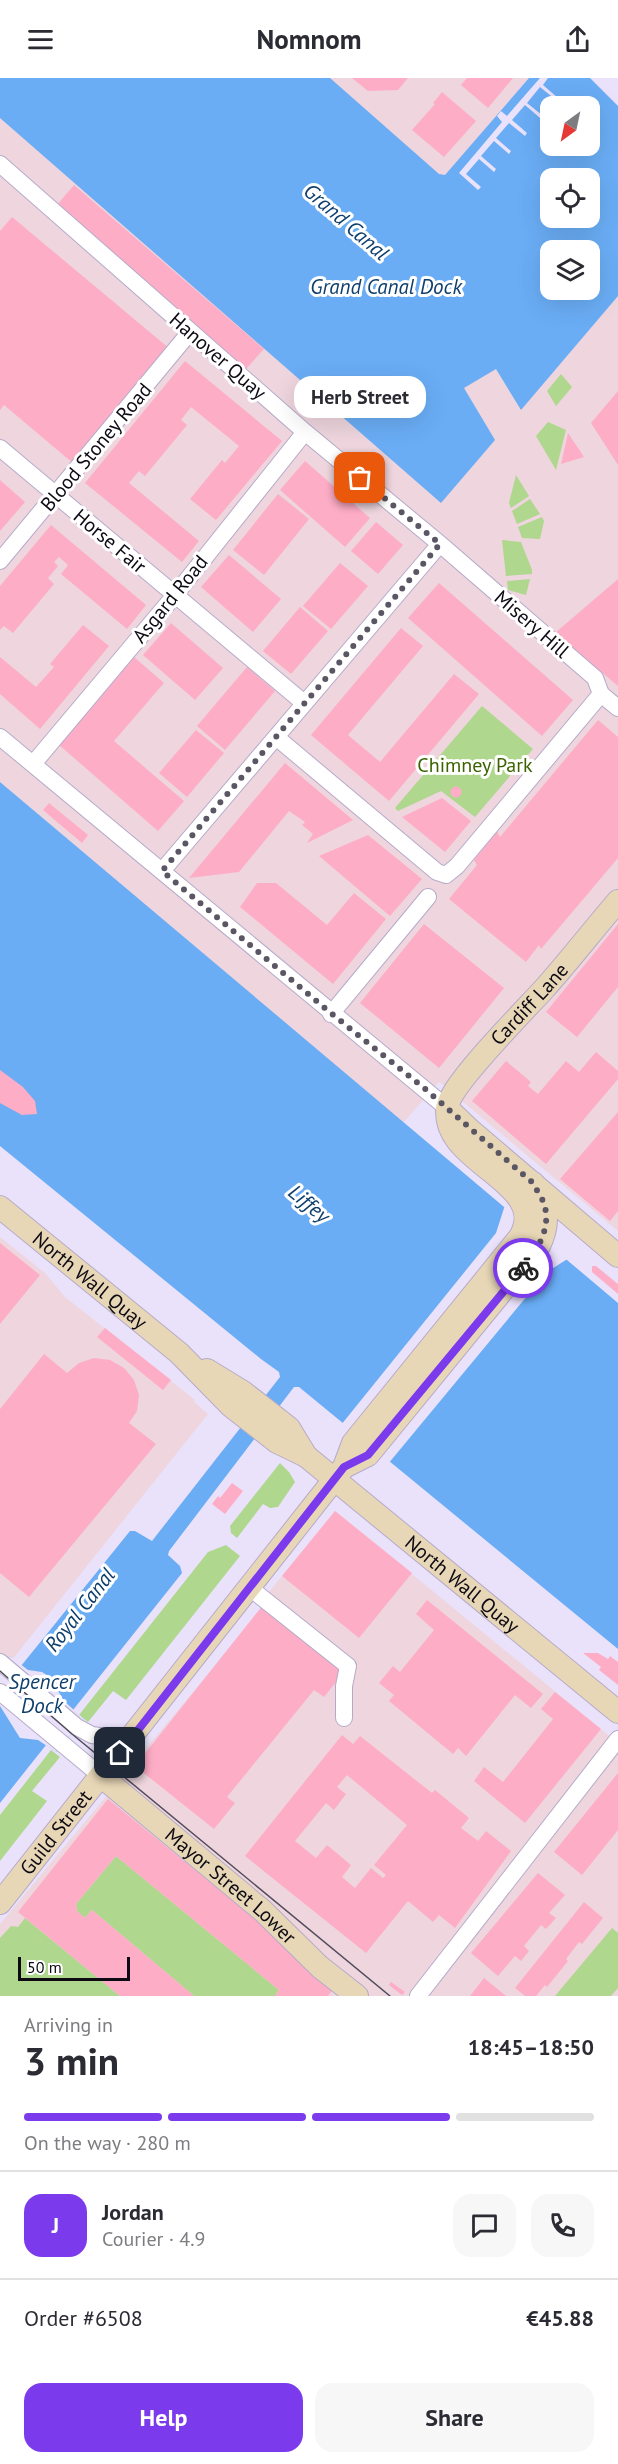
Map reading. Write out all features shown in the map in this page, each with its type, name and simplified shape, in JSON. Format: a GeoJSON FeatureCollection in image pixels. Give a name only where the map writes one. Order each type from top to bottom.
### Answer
{"type":"FeatureCollection","features":[{"type":"Feature","properties":{"kind":"main road","name":"Cardiff Lane"},"geometry":{"type":"LineString","coordinates":[[447,1108],[449,1100],[465,1076],[618,901]]}},
{"type":"Feature","properties":{"kind":"main road"},"geometry":{"type":"LineString","coordinates":[[447,1108],[618,1256]]}},
{"type":"Feature","properties":{"kind":"main road"},"geometry":{"type":"LineString","coordinates":[[360,1449],[524,1231],[523,1203],[513,1191],[455,1139],[449,1125],[447,1108]]}},
{"type":"Feature","properties":{"kind":"main road"},"geometry":{"type":"LineString","coordinates":[[360,1449],[526,1265],[543,1237],[546,1225],[543,1201],[533,1183]]}},
{"type":"Feature","properties":{"kind":"main road","name":"North Wall Quay"},"geometry":{"type":"LineString","coordinates":[[0,1207],[306,1456],[339,1473],[618,1712]]}},
{"type":"Feature","properties":{"kind":"main road","name":"Guild Street"},"geometry":{"type":"LineString","coordinates":[[0,1902],[360,1449]]}},
{"type":"Feature","properties":{"kind":"main road","name":"Mayor Street Lower"},"geometry":{"type":"LineString","coordinates":[[101,1776],[263,1911],[320,1967],[357,1996]]}},
{"type":"Feature","properties":{"kind":"street","name":"Hanover Quay"},"geometry":{"type":"LineString","coordinates":[[0,164],[305,432],[440,544]]}},
{"type":"Feature","properties":{"kind":"street","name":"Blood Stoney Road"},"geometry":{"type":"LineString","coordinates":[[0,561],[190,332]]}},
{"type":"Feature","properties":{"kind":"street","name":"Asgard Road"},"geometry":{"type":"LineString","coordinates":[[33,764],[174,595],[305,432]]}},
{"type":"Feature","properties":{"kind":"street","name":"Horse Fair"},"geometry":{"type":"LineString","coordinates":[[0,448],[304,703]]}},
{"type":"Feature","properties":{"kind":"street","name":"Misery Hill"},"geometry":{"type":"LineString","coordinates":[[440,544],[595,678],[601,694],[618,708]]}},
{"type":"Feature","properties":{"kind":"street"},"geometry":{"type":"LineString","coordinates":[[162,871],[440,544]]}},
{"type":"Feature","properties":{"kind":"street"},"geometry":{"type":"LineString","coordinates":[[276,736],[437,872],[446,875],[457,866],[601,694]]}},
{"type":"Feature","properties":{"kind":"street"},"geometry":{"type":"LineString","coordinates":[[0,737],[447,1108]]}},
{"type":"Feature","properties":{"kind":"street"},"geometry":{"type":"LineString","coordinates":[[332,1014],[428,897]]}},
{"type":"Feature","properties":{"kind":"street"},"geometry":{"type":"LineString","coordinates":[[250,1588],[348,1666],[344,1686],[344,1718]]}},
{"type":"Feature","properties":{"kind":"street"},"geometry":{"type":"LineString","coordinates":[[2,1663],[77,1727],[92,1735],[129,1740]]}},
{"type":"Feature","properties":{"kind":"street"},"geometry":{"type":"LineString","coordinates":[[0,1692],[101,1776]]}},
{"type":"Feature","properties":{"kind":"street"},"geometry":{"type":"LineString","coordinates":[[418,1996],[618,1739]]}},
{"type":"Feature","properties":{"kind":"shaded area"},"geometry":{"type":"Polygon","coordinates":[[[0,78],[591,78],[618,105],[618,1231],[439,1082],[403,1123],[0,782],[0,78]]]}},
{"type":"Feature","properties":{"kind":"shaded area","name":"Spencer Dock"},"geometry":{"type":"Polygon","coordinates":[[[0,1237],[45,1273],[65,1297],[195,1400],[194,1402],[208,1414],[0,1675],[0,1237]]]}},
{"type":"Feature","properties":{"kind":"shaded area"},"geometry":{"type":"Polygon","coordinates":[[[335,1511],[618,1743],[618,1996],[8,1996],[0,1990],[0,1924],[263,1606],[260,1603],[335,1511]]]}},
{"type":"Feature","properties":{"kind":"green space"},"geometry":{"type":"Polygon","coordinates":[[[561,374],[572,387],[556,406],[547,391],[561,374]]]}},
{"type":"Feature","properties":{"kind":"green space"},"geometry":{"type":"Polygon","coordinates":[[[548,422],[566,430],[556,470],[536,436],[548,422]]]}},
{"type":"Feature","properties":{"kind":"green space"},"geometry":{"type":"Polygon","coordinates":[[[516,475],[529,496],[511,508],[509,503],[516,475]]]}},
{"type":"Feature","properties":{"kind":"green space"},"geometry":{"type":"Polygon","coordinates":[[[530,499],[540,514],[517,524],[512,511],[530,499]]]}},
{"type":"Feature","properties":{"kind":"green space"},"geometry":{"type":"Polygon","coordinates":[[[542,517],[544,521],[540,539],[522,538],[518,527],[542,517]]]}},
{"type":"Feature","properties":{"kind":"green space"},"geometry":{"type":"Polygon","coordinates":[[[502,540],[521,542],[532,574],[506,576],[502,540]]]}},
{"type":"Feature","properties":{"kind":"green space"},"geometry":{"type":"Polygon","coordinates":[[[530,579],[526,595],[508,590],[507,581],[530,579]]]}},
{"type":"Feature","properties":{"kind":"green space","name":"Chimney Park"},"geometry":{"type":"Polygon","coordinates":[[[482,706],[533,749],[475,817],[441,791],[398,811],[395,808],[482,706]]]}},
{"type":"Feature","properties":{"kind":"green space"},"geometry":{"type":"Polygon","coordinates":[[[280,1463],[295,1482],[278,1507],[270,1508],[263,1504],[237,1538],[231,1533],[230,1526],[280,1463]]]}},
{"type":"Feature","properties":{"kind":"green space"},"geometry":{"type":"Polygon","coordinates":[[[226,1545],[240,1556],[126,1700],[113,1691],[88,1722],[79,1715],[208,1552],[226,1545]]]}},
{"type":"Feature","properties":{"kind":"green space"},"geometry":{"type":"Polygon","coordinates":[[[51,1750],[60,1757],[32,1791],[47,1801],[0,1861],[0,1815],[51,1750]]]}},
{"type":"Feature","properties":{"kind":"green space"},"geometry":{"type":"Polygon","coordinates":[[[116,1856],[279,1990],[275,1996],[194,1996],[92,1910],[85,1918],[77,1911],[76,1904],[116,1856]]]}},
{"type":"Feature","properties":{"kind":"green space"},"geometry":{"type":"Polygon","coordinates":[[[25,1918],[120,1996],[0,1996],[0,1938],[11,1926],[18,1927],[25,1918]]]}},
{"type":"Feature","properties":{"kind":"green space"},"geometry":{"type":"Polygon","coordinates":[[[612,1928],[618,1933],[618,1988],[611,1996],[555,1996],[612,1928]]]}},
{"type":"Feature","properties":{"kind":"water","name":"Grand Canal Dock"},"geometry":{"type":"Polygon","coordinates":[[[0,78],[330,78],[439,174],[445,175],[529,78],[618,78],[618,296],[521,410],[496,369],[464,388],[495,440],[441,503],[0,118],[0,78]]]}},
{"type":"Feature","properties":{"kind":"water"},"geometry":{"type":"Polygon","coordinates":[[[0,782],[618,1303],[618,1649],[299,1387],[294,1387],[169,1551],[168,1555],[180,1566],[182,1573],[73,1710],[84,1719],[56,1752],[46,1745],[0,1803],[0,1668],[10,1656],[21,1666],[130,1531],[135,1531],[152,1541],[280,1377],[279,1372],[0,1146],[0,782]]]}},
{"type":"Feature","properties":{"kind":"pier"},"geometry":{"type":"Polygon","coordinates":[[[540,78],[548,78],[543,85],[556,96],[551,96],[540,87],[527,103],[540,113],[540,118],[525,105],[512,120],[527,133],[525,136],[509,123],[496,138],[511,151],[509,154],[494,141],[481,156],[496,169],[494,172],[479,159],[466,174],[481,187],[478,190],[459,173],[502,122],[497,116],[501,111],[507,116],[540,78]]]}},
{"type":"Feature","properties":{"kind":"pier"},"geometry":{"type":"Polygon","coordinates":[[[590,78],[618,78],[618,106],[590,78]]]}},
{"type":"Feature","properties":{"kind":"pier"},"geometry":{"type":"Polygon","coordinates":[[[505,1205],[569,1258],[547,1272],[388,1464],[341,1425],[496,1233],[505,1205]]]}},
{"type":"Feature","properties":{"kind":"pier"},"geometry":{"type":"Polygon","coordinates":[[[10,1656],[28,1670],[42,1672],[50,1677],[64,1701],[84,1719],[56,1752],[38,1740],[20,1738],[0,1706],[0,1668],[10,1656]]]}},
{"type":"Feature","properties":{"kind":"building"},"geometry":{"type":"Polygon","coordinates":[[[352,78],[408,78],[398,90],[368,91],[352,78]]]}},
{"type":"Feature","properties":{"kind":"building"},"geometry":{"type":"Polygon","coordinates":[[[467,78],[513,78],[488,108],[461,85],[467,78]]]}},
{"type":"Feature","properties":{"kind":"building"},"geometry":{"type":"Polygon","coordinates":[[[442,92],[476,121],[444,157],[412,130],[435,104],[433,103],[442,92]]]}},
{"type":"Feature","properties":{"kind":"building"},"geometry":{"type":"Polygon","coordinates":[[[74,185],[264,349],[246,369],[57,205],[74,185]]]}},
{"type":"Feature","properties":{"kind":"building"},"geometry":{"type":"Polygon","coordinates":[[[12,217],[170,349],[74,464],[4,405],[0,410],[0,231],[12,217]]]}},
{"type":"Feature","properties":{"kind":"building"},"geometry":{"type":"Polygon","coordinates":[[[185,361],[282,441],[216,520],[190,499],[222,460],[225,463],[239,446],[191,407],[181,420],[187,425],[145,476],[139,471],[129,483],[199,541],[182,562],[85,483],[185,361]]]}},
{"type":"Feature","properties":{"kind":"building"},"geometry":{"type":"Polygon","coordinates":[[[618,391],[618,465],[591,423],[618,391]]]}},
{"type":"Feature","properties":{"kind":"building"},"geometry":{"type":"Polygon","coordinates":[[[568,433],[584,457],[561,464],[568,433]]]}},
{"type":"Feature","properties":{"kind":"building"},"geometry":{"type":"Polygon","coordinates":[[[305,461],[370,518],[345,547],[280,490],[305,461]]]}},
{"type":"Feature","properties":{"kind":"building"},"geometry":{"type":"Polygon","coordinates":[[[0,480],[25,502],[0,531],[0,480]]]}},
{"type":"Feature","properties":{"kind":"building"},"geometry":{"type":"Polygon","coordinates":[[[278,494],[309,519],[264,575],[233,550],[278,494]]]}},
{"type":"Feature","properties":{"kind":"building"},"geometry":{"type":"Polygon","coordinates":[[[376,522],[403,545],[378,574],[351,551],[376,522]]]}},
{"type":"Feature","properties":{"kind":"building"},"geometry":{"type":"Polygon","coordinates":[[[51,525],[146,605],[127,629],[61,574],[68,565],[59,557],[54,562],[58,566],[48,578],[54,584],[13,633],[4,626],[0,630],[0,586],[51,525]]]}},
{"type":"Feature","properties":{"kind":"building"},"geometry":{"type":"Polygon","coordinates":[[[229,555],[281,599],[253,632],[201,587],[229,555]]]}},
{"type":"Feature","properties":{"kind":"building"},"geometry":{"type":"Polygon","coordinates":[[[340,563],[368,586],[331,629],[303,606],[340,563]]]}},
{"type":"Feature","properties":{"kind":"building"},"geometry":{"type":"Polygon","coordinates":[[[618,579],[618,686],[555,633],[618,579]]]}},
{"type":"Feature","properties":{"kind":"building"},"geometry":{"type":"Polygon","coordinates":[[[439,583],[573,700],[542,736],[408,618],[439,583]]]}},
{"type":"Feature","properties":{"kind":"building"},"geometry":{"type":"Polygon","coordinates":[[[300,607],[328,631],[291,674],[263,651],[300,607]]]}},
{"type":"Feature","properties":{"kind":"building"},"geometry":{"type":"Polygon","coordinates":[[[171,623],[223,668],[195,700],[143,655],[171,623]]]}},
{"type":"Feature","properties":{"kind":"building"},"geometry":{"type":"Polygon","coordinates":[[[83,625],[109,646],[40,729],[0,694],[0,657],[36,687],[54,667],[50,664],[83,625]]]}},
{"type":"Feature","properties":{"kind":"building"},"geometry":{"type":"Polygon","coordinates":[[[401,628],[423,646],[348,735],[380,762],[454,674],[479,694],[389,801],[311,735],[401,628]]]}},
{"type":"Feature","properties":{"kind":"building"},"geometry":{"type":"Polygon","coordinates":[[[134,657],[164,683],[114,741],[184,801],[158,831],[58,744],[134,657]]]}},
{"type":"Feature","properties":{"kind":"building"},"geometry":{"type":"Polygon","coordinates":[[[247,667],[275,691],[225,750],[197,726],[247,667]]]}},
{"type":"Feature","properties":{"kind":"building"},"geometry":{"type":"Polygon","coordinates":[[[598,720],[618,737],[618,858],[541,949],[539,945],[526,962],[449,899],[477,865],[474,860],[497,831],[500,837],[598,720]]]}},
{"type":"Feature","properties":{"kind":"building"},"geometry":{"type":"Polygon","coordinates":[[[196,730],[224,753],[187,797],[159,773],[196,730]]]}},
{"type":"Feature","properties":{"kind":"building"},"geometry":{"type":"Polygon","coordinates":[[[285,763],[353,820],[307,843],[313,834],[302,825],[305,822],[289,811],[239,872],[189,878],[285,763]]]}},
{"type":"Feature","properties":{"kind":"building"},"geometry":{"type":"Polygon","coordinates":[[[456,787],[460,788],[460,796],[456,797],[452,796],[451,792],[452,788],[456,787]]]}},
{"type":"Feature","properties":{"kind":"building"},"geometry":{"type":"Polygon","coordinates":[[[442,798],[471,821],[445,852],[402,817],[442,798]]]}},
{"type":"Feature","properties":{"kind":"building"},"geometry":{"type":"Polygon","coordinates":[[[49,803],[88,835],[82,843],[43,810],[49,803]]]}},
{"type":"Feature","properties":{"kind":"building"},"geometry":{"type":"Polygon","coordinates":[[[368,835],[422,879],[390,916],[319,856],[368,835]]]}},
{"type":"Feature","properties":{"kind":"building"},"geometry":{"type":"Polygon","coordinates":[[[257,883],[276,883],[327,925],[354,893],[386,919],[333,984],[240,907],[257,883]]]}},
{"type":"Feature","properties":{"kind":"building"},"geometry":{"type":"Polygon","coordinates":[[[424,924],[504,988],[439,1068],[360,1003],[424,924]]]}},
{"type":"Feature","properties":{"kind":"building"},"geometry":{"type":"Polygon","coordinates":[[[618,924],[618,987],[577,1037],[546,1012],[618,924]]]}},
{"type":"Feature","properties":{"kind":"building"},"geometry":{"type":"Polygon","coordinates":[[[596,1052],[618,1071],[618,1079],[546,1164],[472,1101],[506,1061],[531,1082],[528,1086],[538,1094],[566,1061],[579,1072],[596,1052]]]}},
{"type":"Feature","properties":{"kind":"building"},"geometry":{"type":"Polygon","coordinates":[[[0,1070],[23,1087],[35,1101],[37,1114],[22,1115],[0,1103],[0,1070]]]}},
{"type":"Feature","properties":{"kind":"building"},"geometry":{"type":"Polygon","coordinates":[[[618,1112],[618,1211],[610,1221],[560,1179],[618,1112]]]}},
{"type":"Feature","properties":{"kind":"building"},"geometry":{"type":"Polygon","coordinates":[[[0,1243],[40,1275],[0,1324],[0,1243]]]}},
{"type":"Feature","properties":{"kind":"building"},"geometry":{"type":"Polygon","coordinates":[[[592,1266],[596,1266],[618,1284],[618,1294],[592,1272],[592,1266]]]}},
{"type":"Feature","properties":{"kind":"building"},"geometry":{"type":"Polygon","coordinates":[[[105,1328],[171,1380],[163,1390],[97,1337],[105,1328]]]}},
{"type":"Feature","properties":{"kind":"building"},"geometry":{"type":"Polygon","coordinates":[[[44,1354],[67,1373],[79,1363],[94,1358],[110,1360],[124,1368],[134,1380],[139,1395],[137,1411],[129,1423],[156,1444],[29,1597],[0,1573],[0,1409],[44,1354]]]}},
{"type":"Feature","properties":{"kind":"building"},"geometry":{"type":"Polygon","coordinates":[[[232,1483],[243,1491],[225,1514],[212,1504],[232,1483]]]}},
{"type":"Feature","properties":{"kind":"building"},"geometry":{"type":"Polygon","coordinates":[[[335,1511],[412,1573],[359,1638],[282,1576],[335,1511]]]}},
{"type":"Feature","properties":{"kind":"building"},"geometry":{"type":"Polygon","coordinates":[[[427,1600],[543,1694],[531,1708],[515,1695],[466,1756],[458,1748],[453,1754],[389,1701],[394,1695],[379,1683],[393,1666],[400,1672],[434,1630],[416,1614],[427,1600]]]}},
{"type":"Feature","properties":{"kind":"building"},"geometry":{"type":"Polygon","coordinates":[[[263,1605],[345,1671],[324,1697],[314,1690],[227,1797],[235,1803],[214,1829],[135,1766],[263,1605]]]}},
{"type":"Feature","properties":{"kind":"building"},"geometry":{"type":"Polygon","coordinates":[[[583,1653],[598,1653],[608,1659],[610,1656],[618,1662],[618,1685],[599,1670],[601,1667],[583,1653]]]}},
{"type":"Feature","properties":{"kind":"building"},"geometry":{"type":"Polygon","coordinates":[[[555,1692],[601,1729],[525,1823],[474,1781],[484,1767],[503,1782],[553,1719],[541,1709],[555,1692]]]}},
{"type":"Feature","properties":{"kind":"building"},"geometry":{"type":"Polygon","coordinates":[[[342,1735],[353,1744],[360,1736],[432,1793],[435,1790],[469,1818],[461,1828],[478,1841],[486,1831],[511,1851],[455,1928],[439,1915],[433,1922],[408,1901],[366,1953],[245,1856],[342,1735]],[[347,1775],[337,1787],[346,1794],[334,1810],[326,1803],[295,1841],[316,1858],[327,1845],[351,1865],[342,1877],[355,1888],[371,1868],[383,1878],[386,1875],[374,1865],[407,1825],[347,1775]]]}},
{"type":"Feature","properties":{"kind":"building"},"geometry":{"type":"Polygon","coordinates":[[[618,1773],[618,1830],[582,1875],[554,1852],[618,1773]]]}},
{"type":"Feature","properties":{"kind":"building"},"geometry":{"type":"Polygon","coordinates":[[[108,1799],[336,1985],[328,1996],[275,1996],[279,1990],[116,1856],[76,1904],[77,1911],[85,1918],[92,1910],[194,1996],[120,1996],[18,1912],[108,1799]]]}},
{"type":"Feature","properties":{"kind":"building"},"geometry":{"type":"Polygon","coordinates":[[[538,1873],[565,1895],[549,1913],[556,1918],[546,1929],[541,1925],[524,1946],[529,1951],[521,1961],[515,1956],[498,1976],[471,1953],[538,1873]]]}},
{"type":"Feature","properties":{"kind":"building"},"geometry":{"type":"Polygon","coordinates":[[[584,1902],[603,1918],[582,1944],[579,1942],[566,1959],[568,1961],[547,1987],[545,1985],[536,1996],[525,1996],[515,1988],[584,1902]]]}},
{"type":"Feature","properties":{"kind":"building"},"geometry":{"type":"Polygon","coordinates":[[[484,1978],[506,1996],[470,1996],[484,1978]]]}},
{"type":"Feature","properties":{"kind":"building"},"geometry":{"type":"Polygon","coordinates":[[[391,1982],[405,1992],[402,1995],[389,1985],[391,1982]]]}},
{"type":"Feature","properties":{"kind":"tram line"},"geometry":{"type":"LineString","coordinates":[[0,1671],[72,1734],[390,1996]]}},
{"type":"Feature","properties":{"kind":"way so far"},"geometry":{"type":"LineString","coordinates":[[360,478],[440,544],[162,871],[424,1088],[533,1183],[543,1201],[546,1225],[539,1246],[523,1268]]}},
{"type":"Feature","properties":{"kind":"place","name":"Herb Street"},"geometry":{"type":"Point","coordinates":[360,478]}},
{"type":"Feature","properties":{"kind":"route"},"geometry":{"type":"LineString","coordinates":[[120,1753],[344,1467],[368,1455],[523,1268]]}},
{"type":"Feature","properties":{"kind":"water label","name":"Grand Canal"},"geometry":{"type":"Point","coordinates":[346,222]}},
{"type":"Feature","properties":{"kind":"water label","name":"Liffey"},"geometry":{"type":"Point","coordinates":[309,1204]}},
{"type":"Feature","properties":{"kind":"water label","name":"Royal Canal"},"geometry":{"type":"Point","coordinates":[80,1610]}}]}
